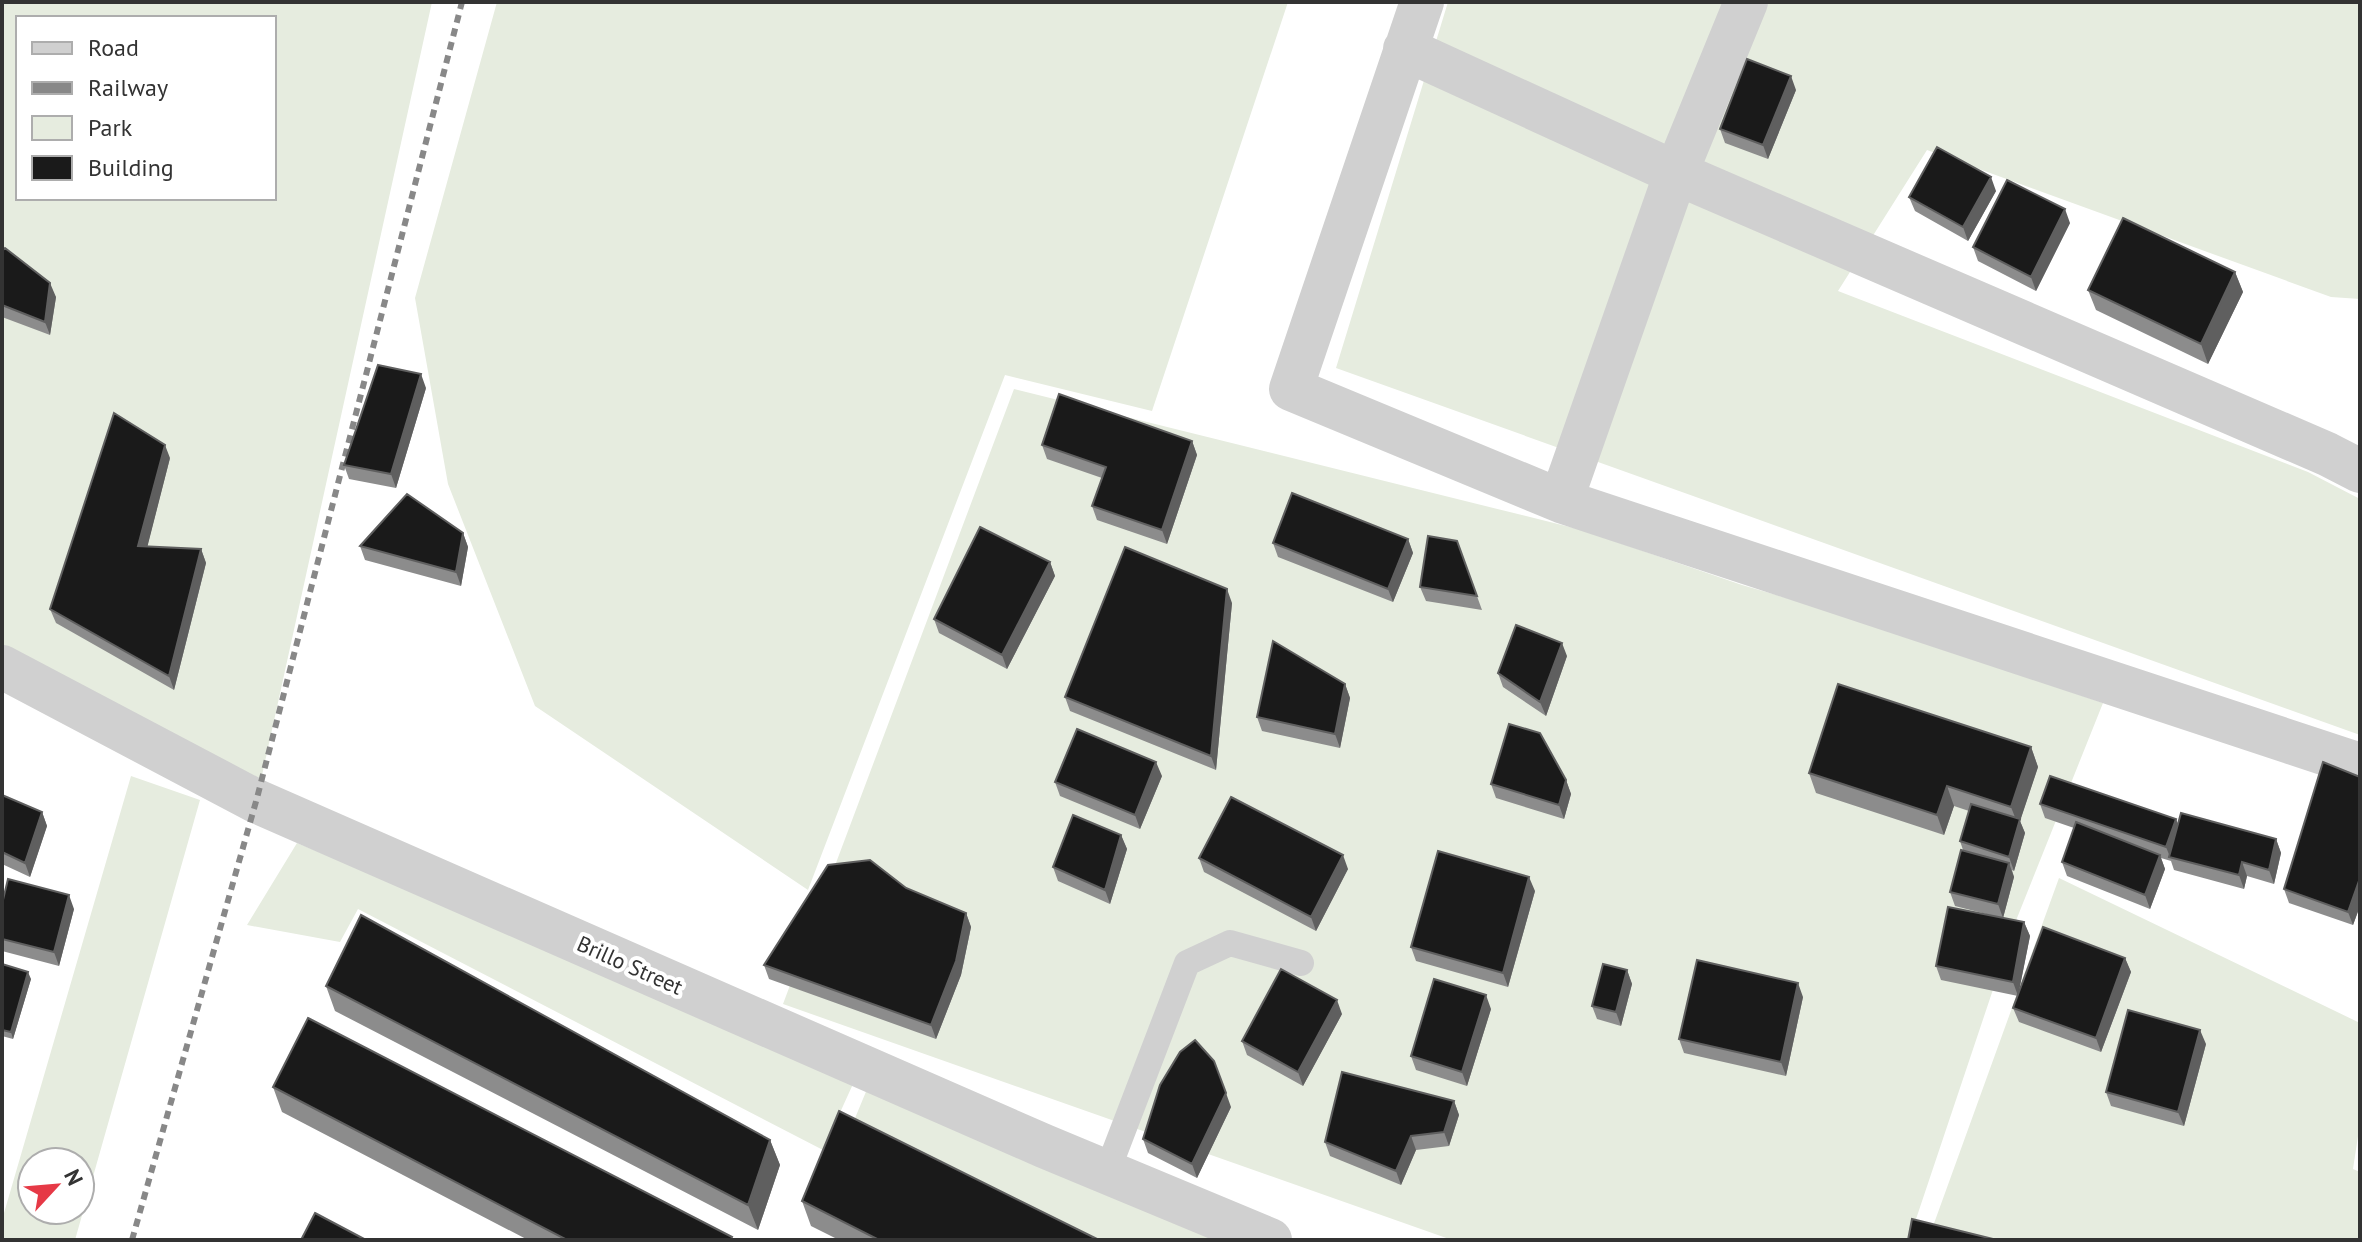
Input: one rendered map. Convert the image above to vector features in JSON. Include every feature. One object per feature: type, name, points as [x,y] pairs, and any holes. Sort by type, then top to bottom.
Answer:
[{"type":"street","points":[[1422,2],[1291,389],[1561,501],[2360,765]]},
{"type":"street","points":[[1561,501],[1676,173],[1746,2]]},
{"type":"street","points":[[1405,49],[1676,173],[2327,454],[2360,471]]},
{"type":"street","name":"Brillo Street","points":[[2,667],[256,801],[1270,1240]]},
{"type":"lane","points":[[1107,1172],[1187,963],[1230,943],[1301,963]]},
{"type":"green space","points":[[2,2],[432,2],[257,798],[2,665]]},
{"type":"green space","points":[[497,2],[1288,2],[1152,411],[1005,375],[808,890],[535,706],[448,484],[415,298]]},
{"type":"green space","points":[[1448,2],[2360,2],[2360,299],[2331,297],[1927,150],[1838,291],[2308,472],[2360,499],[2360,735],[1336,368]]},
{"type":"green space","points":[[1014,389],[1582,530],[1742,585],[1872,623],[2103,703],[2017,918],[1909,1240],[1452,1240],[783,1004]]},
{"type":"green space","points":[[131,776],[200,800],[96,1166],[96,1146],[24,1146]]},
{"type":"green space","points":[[297,843],[858,1073],[823,1150],[358,909],[340,942],[247,925]]},
{"type":"green space","points":[[2059,878],[2360,1023],[2360,1123],[2353,1169],[2360,1172],[2360,1240],[1928,1240]]},
{"type":"green space","points":[[870,1082],[1240,1240],[1091,1240],[853,1123]]},
{"type":"green space","points":[[16,1172],[16,1226],[79,1226],[75,1240],[2,1240],[2,1220]]},
{"type":"building","points":[[1747,59],[1791,76],[1763,145],[1720,129]]},
{"type":"building","points":[[1937,147],[1991,177],[1963,227],[1909,197]]},
{"type":"building","points":[[2007,180],[2065,209],[2031,277],[1973,247]]},
{"type":"building","points":[[2123,218],[2235,272],[2201,344],[2088,290]]},
{"type":"building","points":[[5,248],[50,283],[45,322],[2,305],[2,251]]},
{"type":"building","points":[[378,365],[421,374],[391,474],[344,465]]},
{"type":"building","points":[[1059,394],[1192,441],[1162,530],[1092,506],[1106,467],[1042,445]]},
{"type":"building","points":[[114,413],[165,445],[138,546],[201,549],[169,676],[50,609]]},
{"type":"building","points":[[1292,493],[1408,539],[1388,589],[1273,543]]},
{"type":"building","points":[[407,494],[463,533],[456,572],[360,546]]},
{"type":"building","points":[[980,527],[1050,562],[1002,655],[934,619]]},
{"type":"building","points":[[1428,536],[1457,541],[1477,596],[1420,587]]},
{"type":"building","points":[[1125,547],[1227,589],[1211,756],[1065,697]]},
{"type":"building","points":[[1516,625],[1562,643],[1540,702],[1498,673]]},
{"type":"building","points":[[1273,641],[1345,684],[1335,734],[1257,717]]},
{"type":"building","points":[[1838,684],[2031,747],[2011,807],[1947,786],[1937,815],[1809,773]]},
{"type":"building","points":[[1509,724],[1540,733],[1566,780],[1559,805],[1491,784]]},
{"type":"building","points":[[1077,729],[1156,762],[1135,815],[1055,782]]},
{"type":"building","points":[[2323,762],[2360,777],[2360,878],[2348,912],[2284,889]]},
{"type":"building","points":[[2050,776],[2176,819],[2166,847],[2040,804]]},
{"type":"building","points":[[2,795],[42,812],[25,863],[2,852]]},
{"type":"building","points":[[1231,797],[1343,855],[1311,917],[1199,858]]},
{"type":"building","points":[[1971,804],[2020,819],[2009,857],[1960,841]]},
{"type":"building","points":[[2181,813],[2276,839],[2269,870],[2242,862],[2239,875],[2169,857]]},
{"type":"building","points":[[1073,815],[1121,835],[1105,890],[1053,867]]},
{"type":"building","points":[[2076,822],[2160,855],[2145,895],[2062,862]]},
{"type":"building","points":[[1961,850],[2009,863],[1998,904],[1950,892]]},
{"type":"building","points":[[1438,851],[1529,877],[1503,973],[1411,947]]},
{"type":"building","points":[[870,860],[906,888],[966,913],[956,961],[931,1025],[764,965],[828,865]]},
{"type":"building","points":[[8,879],[69,895],[54,952],[2,939],[2,904]]},
{"type":"building","points":[[1948,907],[2024,922],[2013,982],[1936,966]]},
{"type":"building","points":[[361,915],[770,1140],[748,1205],[326,986]]},
{"type":"building","points":[[2043,927],[2125,958],[2096,1038],[2013,1008]]},
{"type":"building","points":[[1697,960],[1798,983],[1781,1062],[1679,1039]]},
{"type":"building","points":[[2,964],[28,972],[11,1032],[2,1030]]},
{"type":"building","points":[[1603,964],[1627,970],[1616,1012],[1592,1006]]},
{"type":"building","points":[[1281,969],[1337,1000],[1298,1072],[1242,1041]]},
{"type":"building","points":[[1434,979],[1486,995],[1462,1072],[1411,1056]]},
{"type":"building","points":[[2128,1010],[2200,1030],[2178,1112],[2106,1092]]},
{"type":"building","points":[[308,1018],[732,1237],[730,1240],[567,1240],[273,1087]]},
{"type":"building","points":[[1195,1040],[1214,1061],[1226,1093],[1192,1164],[1143,1139],[1160,1085],[1180,1052]]},
{"type":"building","points":[[1342,1072],[1454,1101],[1444,1132],[1411,1136],[1396,1171],[1325,1142]]},
{"type":"building","points":[[839,1111],[1099,1240],[879,1240],[802,1201]]},
{"type":"building","points":[[315,1213],[366,1240],[301,1240]]},
{"type":"building","points":[[1912,1219],[1997,1240],[1908,1240]]},
{"type":"railway","points":[[132,1240],[257,798],[462,2]]}]
